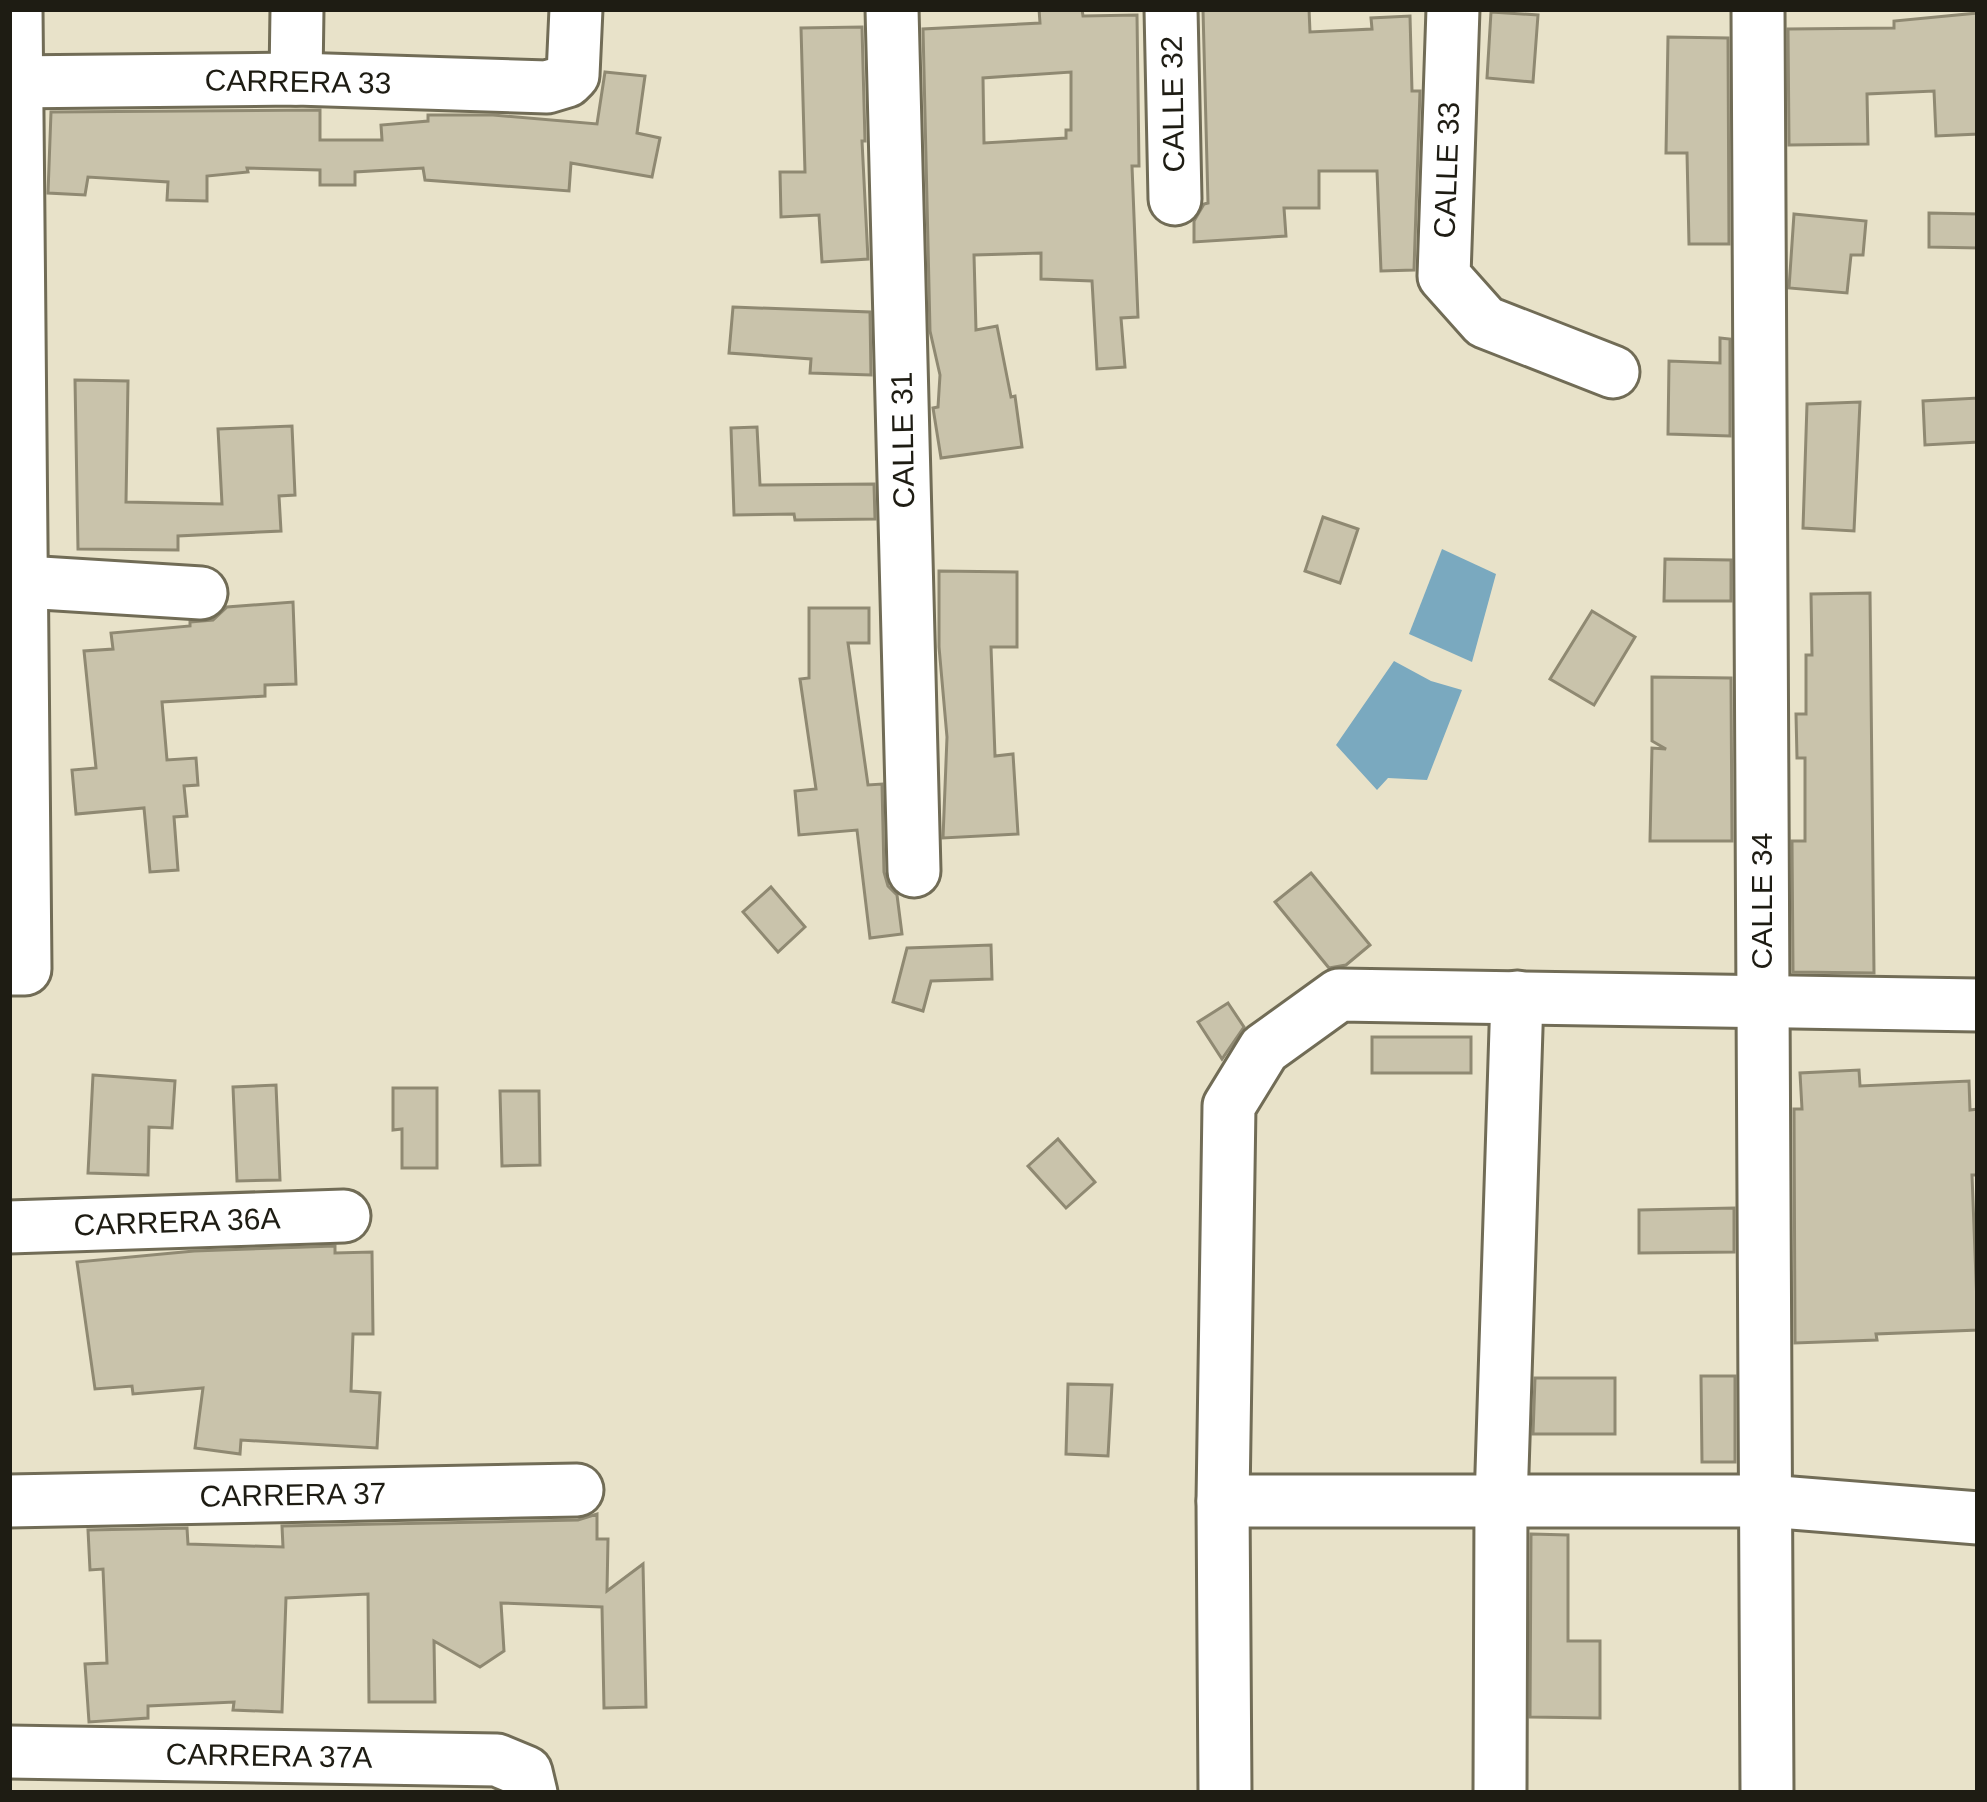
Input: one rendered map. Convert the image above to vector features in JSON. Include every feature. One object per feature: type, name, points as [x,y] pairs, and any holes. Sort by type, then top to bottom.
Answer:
[{"type":"street","points":[[9,969],[25,969],[16,581],[16,9]]},
{"type":"street","points":[[296,79],[297,9]]},
{"type":"street","name":"CARRERA 33","points":[[13,82],[296,79],[548,87],[567,82],[575,66],[576,9]]},
{"type":"street","name":"CALLE 31","points":[[892,9],[914,871]]},
{"type":"street","name":"CALLE 32","points":[[1171,9],[1175,199]]},
{"type":"street","name":"CALLE 33","points":[[1453,9],[1444,276],[1485,322],[1613,372]]},
{"type":"street","name":"CALLE 34","points":[[1758,9],[1767,1793]]},
{"type":"street","points":[[16,581],[201,593]]},
{"type":"street","points":[[1225,1793],[1223,1502],[1229,1106],[1264,1049],[1339,995],[1978,1005]]},
{"type":"street","points":[[1500,1793],[1501,1502],[1517,997]]},
{"type":"street","name":"CARRERA 36A","points":[[9,1227],[344,1216]]},
{"type":"street","name":"CARRERA 37","points":[[9,1501],[577,1490]]},
{"type":"street","points":[[1223,1502],[1767,1501],[1978,1518]]},
{"type":"street","name":"CARRERA 37A","points":[[9,1752],[497,1760],[528,1782]]},
{"type":"water","points":[[1442,549],[1496,574],[1472,662],[1409,634]]},
{"type":"water","points":[[1394,661],[1431,681],[1462,690],[1427,780],[1388,778],[1377,790],[1336,745]]},
{"type":"building","points":[[1039,9],[1082,9],[1083,16],[1137,15],[1139,166],[1132,166],[1138,317],[1121,318],[1125,367],[1097,369],[1092,281],[1041,279],[1041,253],[974,255],[976,330],[997,326],[1022,447],[941,458],[933,408],[938,407],[940,375],[930,331],[923,29],[1040,23]],"holes":[[[1071,72],[1071,130],[1066,130],[1066,138],[984,143],[983,78]]]},
{"type":"building","points":[[1309,9],[1310,32],[1372,29],[1371,18],[1410,16],[1412,91],[1420,91],[1414,270],[1381,271],[1377,171],[1319,171],[1319,208],[1284,208],[1286,236],[1194,242],[1194,221],[1208,203],[1203,10]]},
{"type":"building","points":[[1491,12],[1538,15],[1533,82],[1487,78]]},
{"type":"building","points":[[1978,13],[1978,134],[1936,136],[1934,91],[1867,94],[1868,144],[1789,145],[1788,29],[1894,28],[1894,21]]},
{"type":"building","points":[[862,27],[868,259],[822,262],[819,215],[781,217],[780,172],[805,172],[801,28]]},
{"type":"building","points":[[1668,37],[1728,38],[1729,244],[1689,244],[1687,153],[1666,153]]},
{"type":"building","points":[[605,72],[645,76],[637,133],[660,138],[652,177],[571,163],[569,191],[425,180],[423,168],[355,172],[355,185],[320,185],[320,170],[247,168],[248,172],[207,176],[207,201],[167,200],[168,182],[88,177],[85,195],[48,193],[51,112],[320,110],[320,140],[382,140],[381,125],[428,121],[428,115],[597,124]]},
{"type":"building","points":[[1929,213],[1978,214],[1978,248],[1929,247]]},
{"type":"building","points":[[1794,214],[1866,221],[1863,255],[1851,255],[1847,293],[1789,288]]},
{"type":"building","points":[[733,307],[870,312],[871,375],[810,373],[811,359],[729,353]]},
{"type":"building","points":[[1720,338],[1730,339],[1730,436],[1668,434],[1669,361],[1720,363]]},
{"type":"building","points":[[75,380],[128,381],[126,502],[222,504],[218,429],[292,426],[295,495],[279,496],[281,531],[178,536],[178,550],[78,549]]},
{"type":"building","points":[[1978,398],[1978,442],[1925,445],[1923,401]]},
{"type":"building","points":[[1860,402],[1854,531],[1803,528],[1807,404]]},
{"type":"building","points":[[757,427],[760,485],[874,484],[875,519],[734,515],[731,428]]},
{"type":"building","points":[[1323,517],[1358,529],[1340,583],[1305,571]]},
{"type":"building","points":[[1665,559],[1731,560],[1731,601],[1664,601]]},
{"type":"building","points":[[939,571],[1017,572],[1017,647],[991,647],[995,756],[1013,754],[1018,834],[943,838],[947,737],[939,647]]},
{"type":"building","points":[[1870,593],[1874,973],[1793,972],[1792,841],[1805,841],[1805,758],[1797,758],[1796,714],[1806,714],[1811,594]]},
{"type":"building","points":[[293,602],[296,684],[265,685],[265,696],[162,702],[167,760],[196,758],[198,785],[184,786],[187,816],[174,817],[178,870],[150,872],[144,808],[76,814],[72,770],[96,768],[84,651],[113,649],[111,633],[190,626],[190,622],[213,620],[227,607]]},
{"type":"building","points":[[809,608],[869,608],[869,643],[848,643],[868,785],[882,784],[884,872],[897,895],[902,934],[870,938],[857,830],[799,835],[795,791],[816,789],[800,679],[809,678]]},
{"type":"building","points":[[1592,611],[1635,637],[1594,705],[1550,679]]},
{"type":"building","points":[[1652,677],[1731,678],[1732,841],[1650,841],[1652,748],[1666,749],[1652,741]]},
{"type":"building","points":[[1311,873],[1370,945],[1346,965],[1329,968],[1275,902]]},
{"type":"building","points":[[771,887],[805,927],[778,952],[743,912]]},
{"type":"building","points":[[991,945],[992,979],[931,981],[923,1011],[893,1002],[907,948]]},
{"type":"building","points":[[1228,1003],[1244,1027],[1222,1059],[1198,1022]]},
{"type":"building","points":[[1372,1037],[1471,1037],[1471,1073],[1372,1073]]},
{"type":"building","points":[[1859,1070],[1860,1086],[1969,1081],[1970,1110],[1978,1109],[1978,1175],[1972,1175],[1978,1330],[1795,1343],[1794,1109],[1802,1109],[1800,1073]]},
{"type":"building","points":[[93,1075],[175,1081],[172,1128],[149,1127],[148,1175],[88,1173]]},
{"type":"building","points":[[276,1085],[280,1180],[237,1181],[233,1087]]},
{"type":"building","points":[[393,1088],[437,1088],[437,1168],[402,1168],[402,1129],[393,1130]]},
{"type":"building","points":[[500,1091],[539,1091],[540,1165],[502,1166]]},
{"type":"building","points":[[1058,1139],[1095,1182],[1066,1208],[1028,1166]]},
{"type":"building","points":[[1734,1208],[1734,1252],[1639,1253],[1639,1210]]},
{"type":"building","points":[[335,1246],[335,1253],[372,1252],[373,1334],[353,1334],[351,1391],[380,1393],[377,1448],[241,1440],[240,1454],[195,1448],[203,1388],[133,1394],[132,1386],[95,1389],[77,1262],[194,1251]]},
{"type":"building","points":[[1701,1376],[1735,1376],[1735,1462],[1702,1462]]},
{"type":"building","points":[[1535,1378],[1615,1378],[1615,1434],[1533,1434]]},
{"type":"building","points":[[1068,1384],[1112,1385],[1108,1456],[1066,1454]]},
{"type":"building","points":[[597,1514],[597,1539],[608,1539],[607,1591],[643,1564],[646,1707],[604,1708],[602,1607],[501,1603],[504,1651],[480,1667],[434,1641],[435,1702],[369,1702],[368,1594],[286,1598],[282,1712],[233,1710],[234,1702],[148,1706],[148,1718],[89,1722],[85,1664],[107,1663],[103,1569],[90,1570],[88,1530],[187,1528],[188,1544],[283,1547],[282,1526],[578,1520]]},
{"type":"building","points":[[1531,1534],[1568,1535],[1568,1641],[1600,1641],[1600,1718],[1530,1717]]}]
